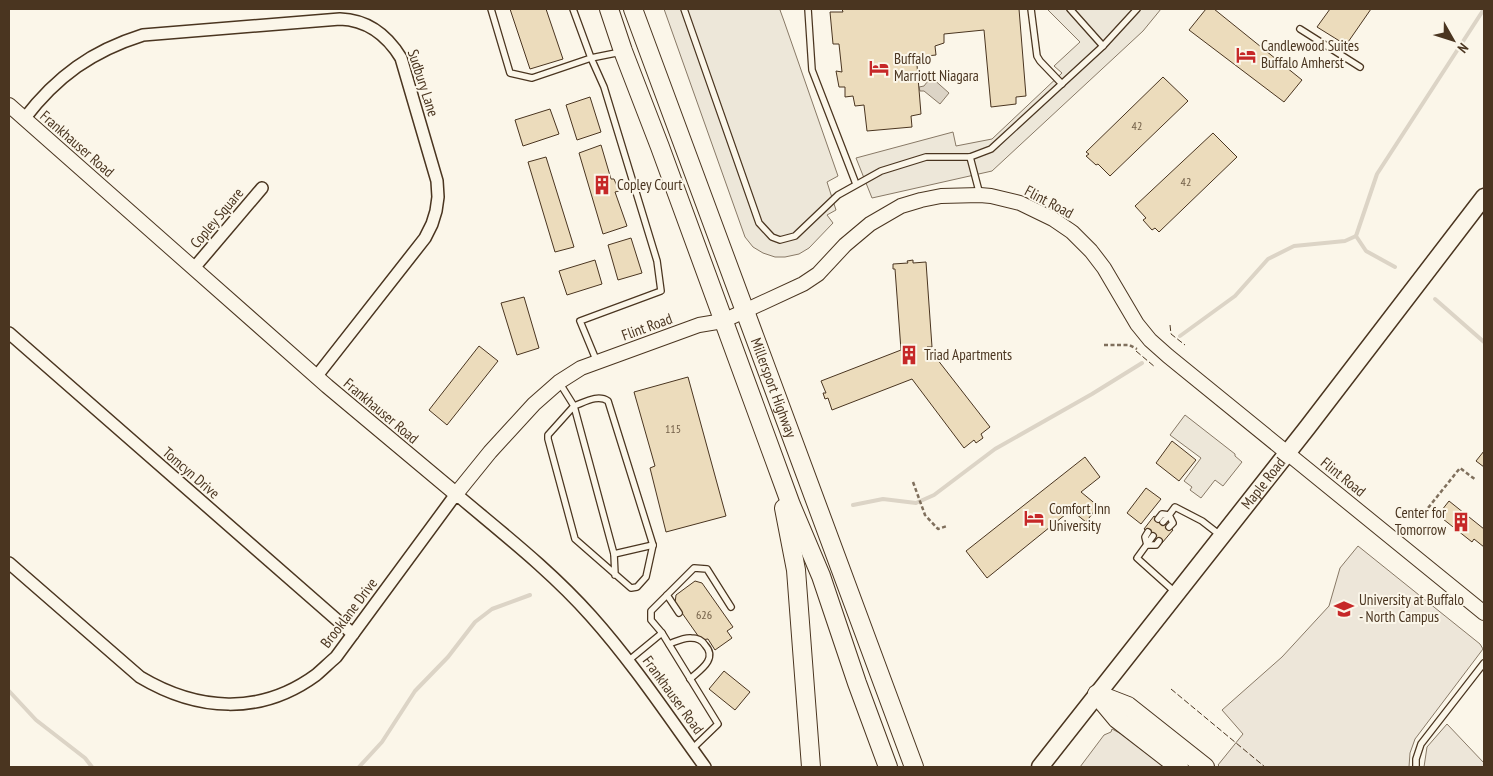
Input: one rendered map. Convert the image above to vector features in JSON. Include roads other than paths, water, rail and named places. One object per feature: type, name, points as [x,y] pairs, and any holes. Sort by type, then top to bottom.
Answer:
[{"type":"main road","name":"Millersport Highway","points":[[609,9],[791,505],[821,576],[888,767]]},
{"type":"main road","name":"Millersport Highway","points":[[633,9],[914,767]]},
{"type":"main road","name":"Maple Road","points":[[1040,767],[1222,536],[1484,197]]},
{"type":"main road","points":[[778,468],[796,570],[811,767]]},
{"type":"main road","points":[[1097,694],[1117,719],[1179,767]]},
{"type":"main road","points":[[1097,694],[1128,706],[1205,767]]},
{"type":"street","name":"Sudbury Lane","points":[[24,119],[57,81],[80,64],[106,49],[143,35],[340,19],[361,22],[385,36],[401,58],[407,75],[437,181],[438,197],[436,211],[425,238],[316,377]]},
{"type":"street","name":"Frankhauser Road","points":[[9,105],[316,377],[520,548],[568,591],[592,616],[628,661],[705,767]]},
{"type":"street","name":"Copley Square","points":[[194,268],[262,188]]},
{"type":"street","name":"Flint Road","points":[[456,494],[516,422],[559,382],[581,368],[699,325],[723,320],[803,284],[828,265],[856,234],[885,214],[901,206],[942,196],[980,195],[1020,203],[1053,219],[1072,232],[1104,268],[1129,313],[1150,340],[1484,613]]},
{"type":"street","name":"Tomcyn Drive","points":[[9,333],[353,634]]},
{"type":"street","name":"Brooklane Drive","points":[[9,564],[140,677],[158,688],[198,702],[239,704],[280,694],[299,686],[336,657],[456,494]]},
{"type":"lane","points":[[491,9],[510,73],[532,78],[591,58],[623,51]]},
{"type":"lane","points":[[573,9],[604,87],[657,261],[661,291],[580,321],[597,362]]},
{"type":"lane","points":[[684,9],[758,223],[772,237],[780,240],[795,236],[829,202],[856,184],[881,171],[926,157],[970,156],[990,149],[1103,46],[1137,9]]},
{"type":"lane","points":[[808,9],[812,70],[856,184]]},
{"type":"lane","points":[[1031,9],[1036,56],[1062,84]]},
{"type":"lane","points":[[1070,9],[1103,46]]},
{"type":"lane","points":[[1300,29],[1360,67]]},
{"type":"lane","points":[[970,156],[980,195]]},
{"type":"lane","points":[[559,382],[574,406],[614,554],[615,575]]},
{"type":"lane","points":[[597,397],[605,398],[608,401],[652,544],[646,577],[637,587],[631,588],[575,539],[548,438],[548,435],[574,406],[597,397]]},
{"type":"lane","points":[[1169,515],[1175,507],[1202,521],[1222,536]]},
{"type":"lane","points":[[1160,521],[1162,514],[1169,515]]},
{"type":"lane","points":[[1169,515],[1173,522],[1169,527]]},
{"type":"lane","points":[[1147,545],[1145,537],[1150,534]]},
{"type":"lane","points":[[1147,545],[1156,545],[1159,541]]},
{"type":"lane","points":[[614,554],[652,544]]},
{"type":"lane","points":[[1147,545],[1137,558],[1177,593]]},
{"type":"lane","points":[[692,749],[718,724],[652,620],[651,611],[694,568],[707,569],[731,607]]},
{"type":"lane","points":[[667,595],[679,613]]},
{"type":"lane","points":[[628,661],[662,633]]},
{"type":"lane","points":[[668,644],[690,637],[704,643],[710,651],[710,658],[706,666],[690,679]]},
{"type":"lane","points":[[1416,767],[1416,759],[1421,744],[1484,663]]},
{"type":"waterway","points":[[1395,267],[1366,251],[1356,236],[1377,174],[1484,9]]},
{"type":"waterway","points":[[1180,336],[1235,296],[1268,259],[1294,246],[1345,241],[1356,236]]},
{"type":"waterway","points":[[1435,299],[1484,342]]},
{"type":"waterway","points":[[853,505],[883,499],[916,503],[934,495],[995,449],[1092,394],[1142,363]]},
{"type":"waterway","points":[[359,767],[382,742],[415,691],[448,657],[475,622],[492,609],[530,595]]},
{"type":"waterway","points":[[9,691],[36,720],[85,758],[92,767]]},
{"type":"place","name":"Candlewood Suites Buffalo Amherst","points":[[1246,55]]},
{"type":"place","name":"Buffalo Marriott Niagara","points":[[879,68]]},
{"type":"place","name":"Copley Court","points":[[602,185]]},
{"type":"place","name":"Triad Apartments","points":[[909,355]]},
{"type":"place","name":"Comfort Inn University","points":[[1034,518]]},
{"type":"place","name":"Center for Tomorrow","points":[[1461,522]]},
{"type":"place","name":"University at Buffalo - North Campus","points":[[1344,609]]}]
